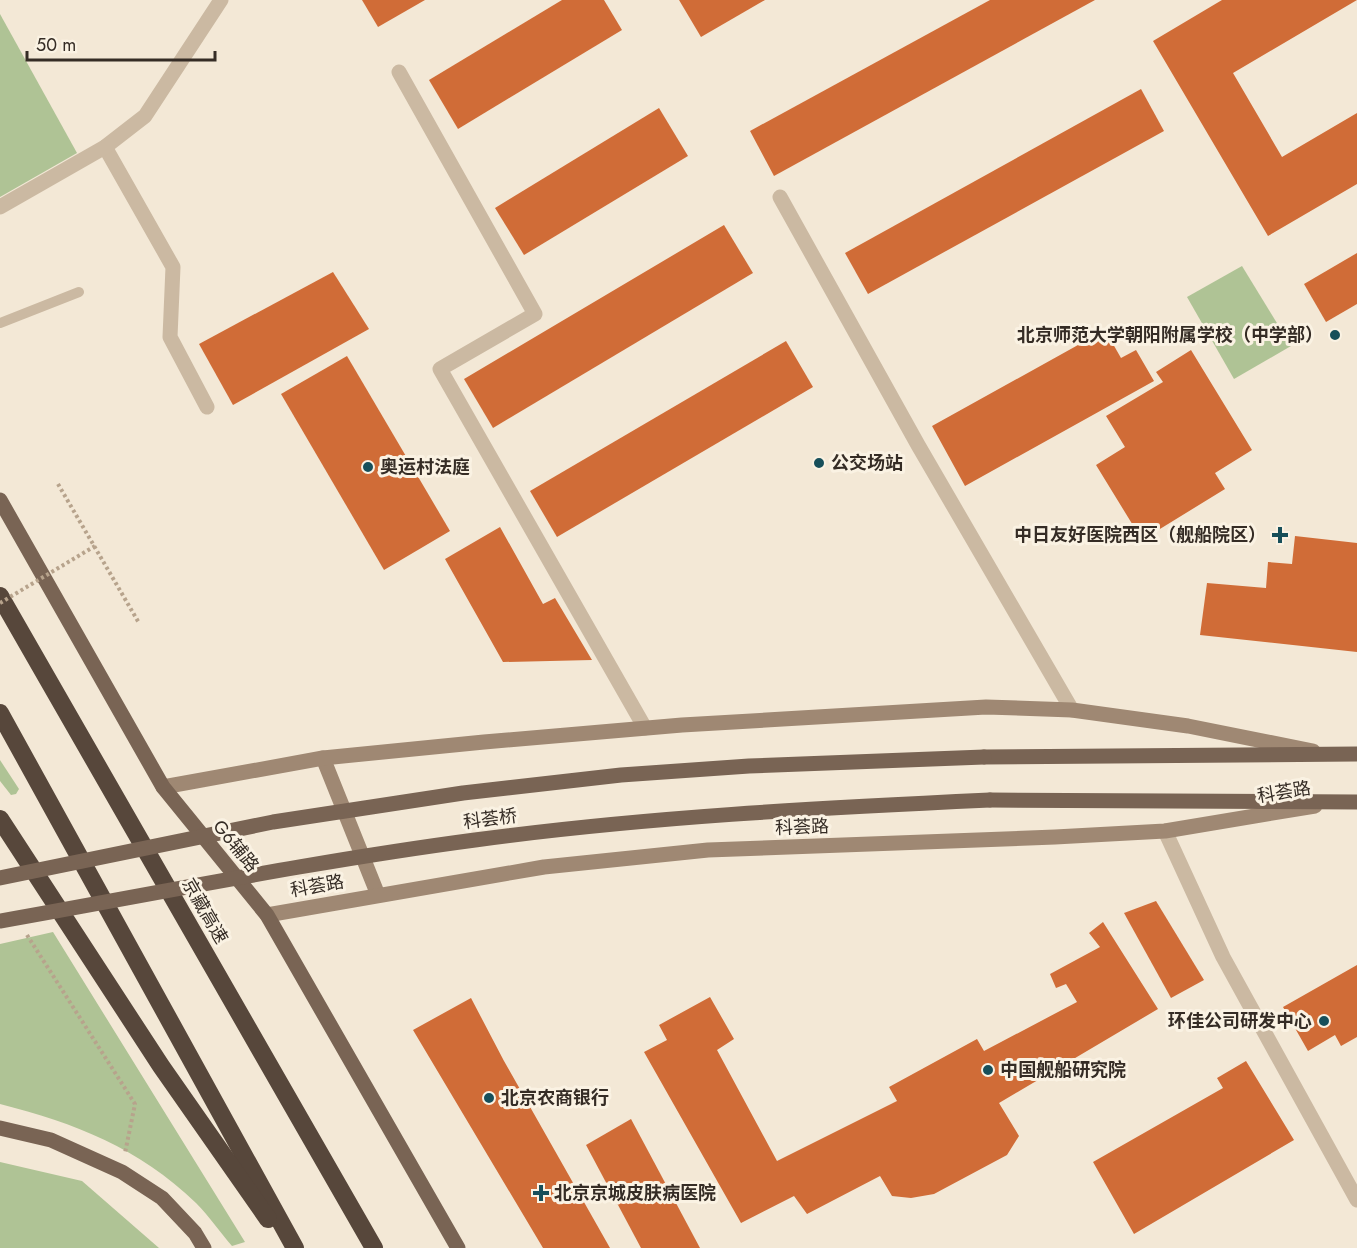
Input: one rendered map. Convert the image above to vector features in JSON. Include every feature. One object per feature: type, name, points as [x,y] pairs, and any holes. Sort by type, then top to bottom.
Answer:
[{"type":"highway","name":"京藏高速","points":[[0,596],[374,1248]]},
{"type":"highway","points":[[0,713],[295,1248]]},
{"type":"highway","points":[[0,819],[160,1066],[288,1248]]},
{"type":"main road","name":"G6辅路","points":[[0,500],[163,787],[267,915],[458,1248]]},
{"type":"main road","name":"科荟路","points":[[984,757],[1357,754]]},
{"type":"main road","name":"科荟桥","points":[[0,878],[273,822],[462,793],[621,775],[737,767],[984,757]]},
{"type":"main road","name":"科荟路","points":[[990,800],[1357,802]]},
{"type":"main road","name":"科荟桥","points":[[0,921],[267,873],[474,840],[620,823],[990,800]]},
{"type":"main road","points":[[0,1128],[51,1140],[122,1172],[162,1198],[195,1233],[204,1248]]},
{"type":"street","points":[[0,207],[105,147],[146,116],[221,0]]},
{"type":"street","points":[[399,72],[535,314],[440,369],[645,728]]},
{"type":"street","points":[[105,147],[173,267],[170,337],[207,407]]},
{"type":"street","points":[[780,197],[918,445],[1072,710]]},
{"type":"street","points":[[163,787],[323,758],[645,728],[987,707],[1072,710],[1188,726],[1326,753]]},
{"type":"street","points":[[323,758],[378,895]]},
{"type":"street","name":"科荟路","points":[[267,915],[544,867],[708,850],[1165,831],[1341,802]]},
{"type":"street","points":[[1165,831],[1223,957],[1357,1200]]},
{"type":"lane","points":[[0,323],[79,292]]},
{"type":"path","points":[[58,484],[139,623]]},
{"type":"path","points":[[0,603],[95,546]]},
{"type":"path","points":[[26,933],[135,1104],[122,1172]]},
{"type":"green space","points":[[0,14],[77,153],[0,197]]},
{"type":"green space","points":[[1242,266],[1291,346],[1234,379],[1187,297]]},
{"type":"green space","points":[[0,760],[19,789],[16,794],[11,795],[0,781]]},
{"type":"green space","points":[[53,932],[245,1242],[232,1246],[196,1203],[152,1167],[129,1153],[80,1129],[0,1104],[0,944]]},
{"type":"green space","points":[[0,1162],[82,1181],[159,1248],[0,1248]]},
{"type":"building","points":[[362,0],[425,0],[378,27]]},
{"type":"building","points":[[562,0],[604,0],[622,30],[458,129],[429,80]]},
{"type":"building","points":[[679,0],[765,0],[701,37]]},
{"type":"building","points":[[990,0],[1095,0],[774,176],[750,131]]},
{"type":"building","points":[[1222,0],[1357,0],[1233,73],[1282,157],[1357,113],[1357,184],[1268,236],[1153,41]]},
{"type":"building","points":[[1141,89],[1164,131],[868,294],[845,253]]},
{"type":"building","points":[[659,108],[688,156],[524,255],[495,208]]},
{"type":"building","points":[[724,225],[753,273],[493,428],[464,379]]},
{"type":"building","points":[[1357,253],[1357,304],[1326,322],[1304,284]]},
{"type":"building","points":[[333,272],[369,329],[233,405],[199,344]]},
{"type":"building","points":[[1105,330],[1121,358],[1136,350],[1154,381],[965,486],[932,426]]},
{"type":"building","points":[[786,341],[813,387],[557,537],[530,491]]},
{"type":"building","points":[[1191,350],[1252,450],[1215,473],[1225,489],[1142,540],[1096,465],[1125,447],[1106,416],[1163,382],[1156,372]]},
{"type":"building","points":[[347,356],[450,531],[384,570],[281,394]]},
{"type":"building","points":[[500,527],[543,604],[555,598],[592,660],[503,662],[445,559]]},
{"type":"building","points":[[1295,536],[1357,543],[1357,652],[1200,635],[1207,583],[1266,588],[1268,562],[1292,564]]},
{"type":"building","points":[[1156,901],[1204,980],[1171,998],[1124,913]]},
{"type":"building","name":"中国舰船研究院","points":[[1103,922],[1158,1009],[999,1103],[1019,1136],[1007,1155],[934,1194],[911,1198],[892,1196],[880,1176],[807,1214],[794,1196],[741,1223],[644,1052],[667,1040],[659,1025],[710,997],[734,1039],[717,1050],[777,1161],[897,1101],[889,1087],[977,1039],[984,1051],[1077,1002],[1066,984],[1056,988],[1050,974],[1100,947],[1089,933]]},
{"type":"building","name":"环佳公司研发中心","points":[[1357,965],[1357,1037],[1341,1046],[1335,1035],[1308,1051],[1283,1007]]},
{"type":"building","points":[[471,998],[610,1248],[543,1248],[413,1030]]},
{"type":"building","points":[[1246,1061],[1294,1140],[1134,1234],[1093,1162],[1223,1088],[1217,1078]]},
{"type":"building","points":[[631,1119],[700,1248],[641,1248],[586,1145]]},
{"type":"place","name":"北京师范大学朝阳附属学校（中学部）","points":[[1335,335]]},
{"type":"place","name":"公交场站","points":[[819,463]]},
{"type":"place","name":"奥运村法庭","points":[[368,467]]},
{"type":"place","name":"中日友好医院西区（舰船院区）","points":[[1280,535]]},
{"type":"place","name":"环佳公司研发中心","points":[[1324,1021]]},
{"type":"place","name":"中国舰船研究院","points":[[988,1070]]},
{"type":"place","name":"北京农商银行","points":[[489,1098]]},
{"type":"place","name":"北京京城皮肤病医院","points":[[541,1193]]}]
